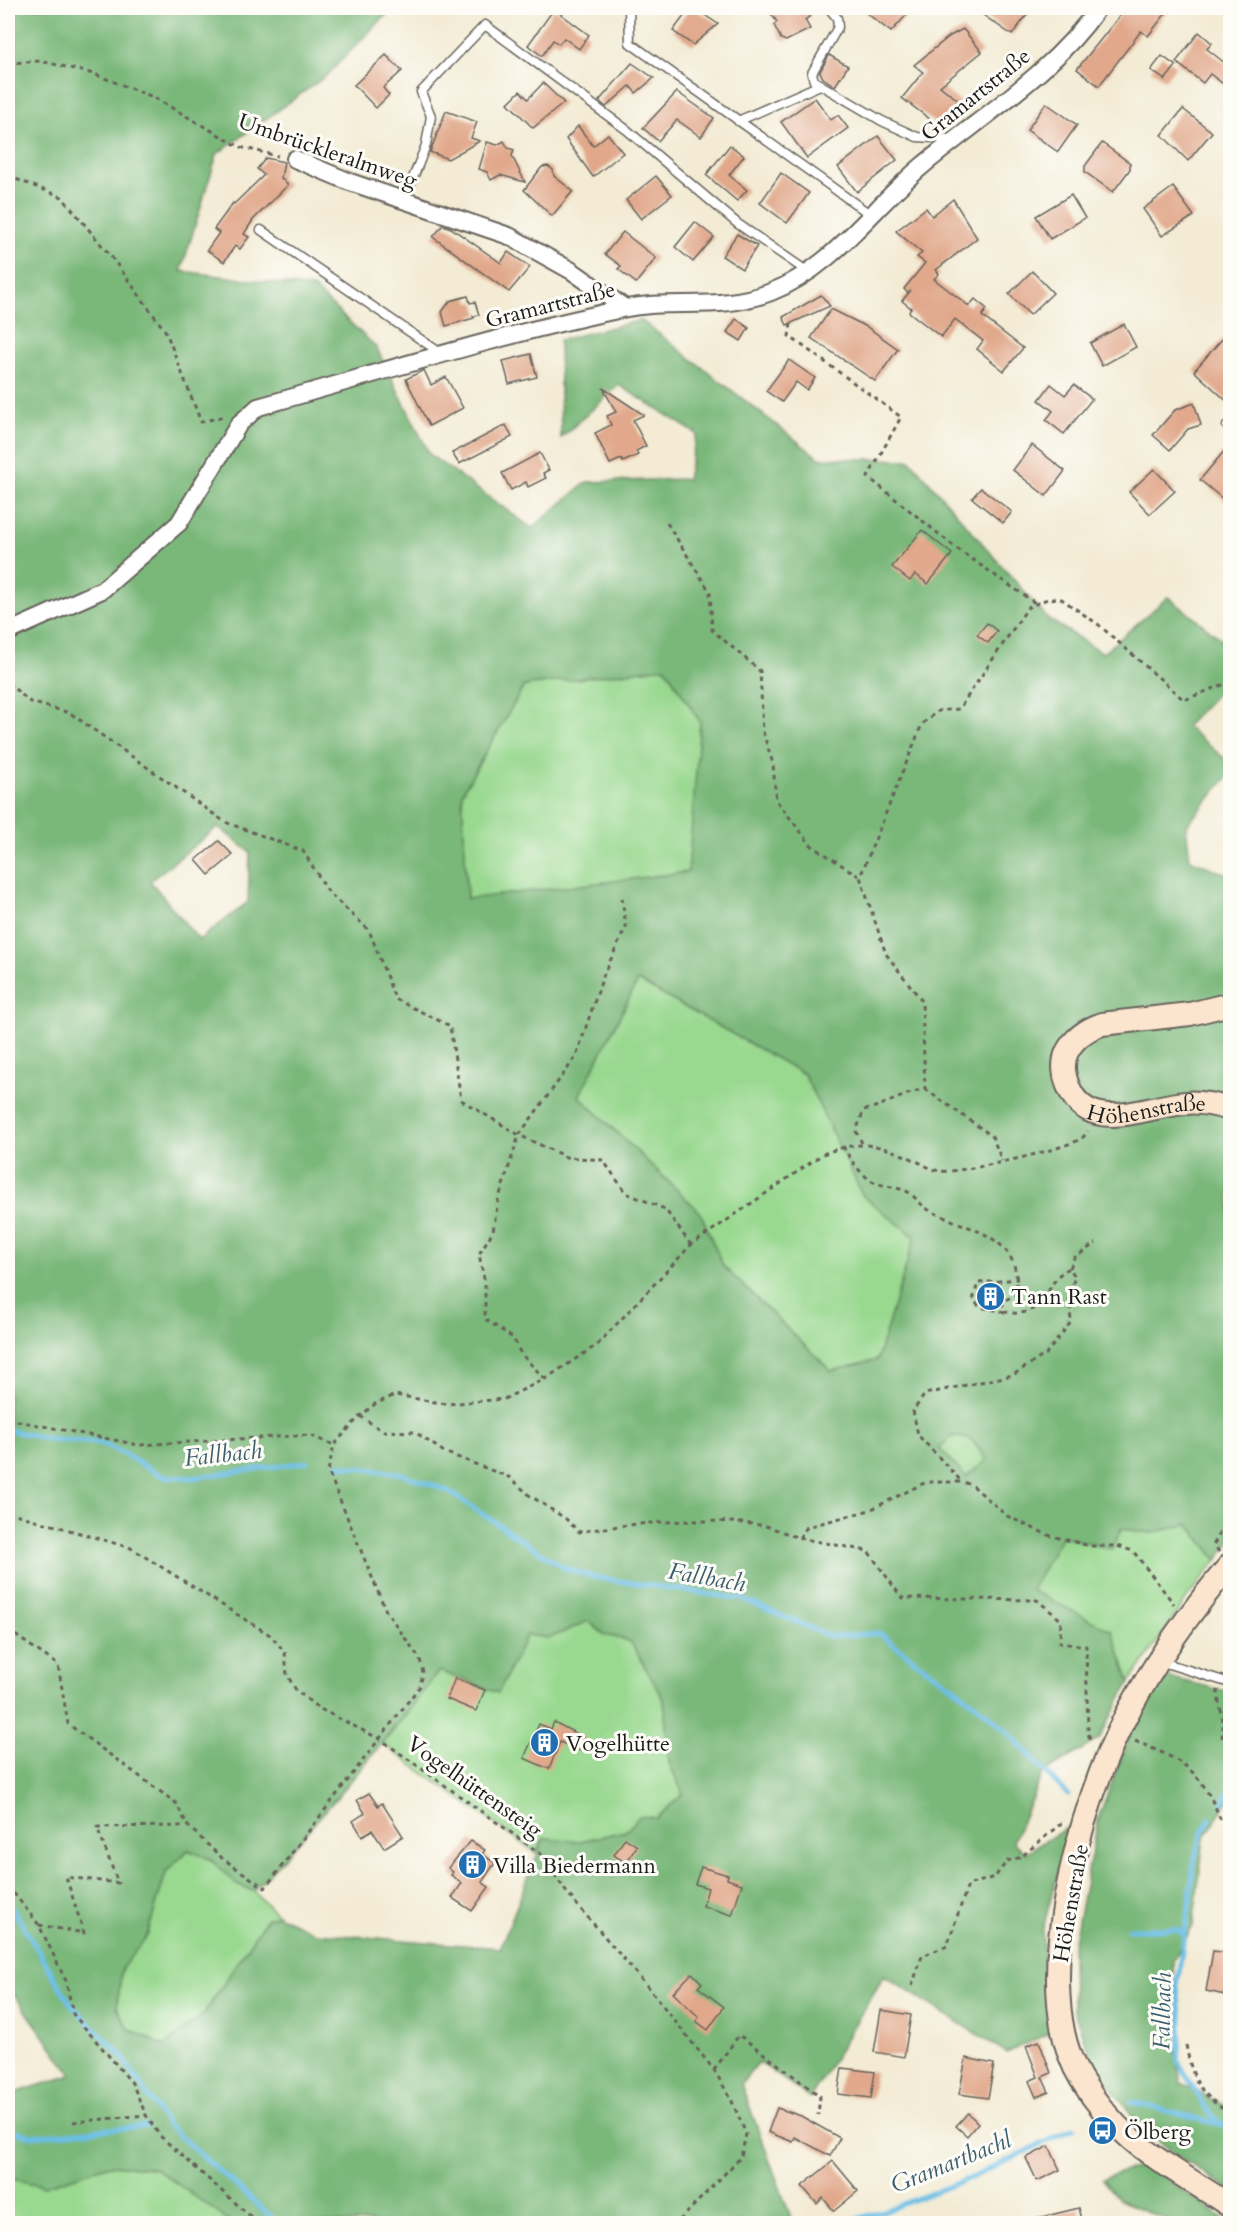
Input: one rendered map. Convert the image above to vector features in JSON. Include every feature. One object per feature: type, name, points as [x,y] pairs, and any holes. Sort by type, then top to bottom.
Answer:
[{"type":"street","name":"Gramartstraße","points":[[8,632],[102,590],[179,522],[239,424],[258,408],[442,354],[625,308],[711,305],[769,293],[809,273],[920,167],[1036,75],[1083,30],[1098,8]]},
{"type":"street","name":"Umbrückleralmweg","points":[[295,159],[404,201],[509,237],[572,271],[625,308]]},
{"type":"street","name":"Höhenstraße","points":[[1230,1004],[1190,1014],[1102,1024],[1073,1042],[1065,1057],[1066,1082],[1081,1106],[1101,1115],[1187,1102],[1230,1109]]},
{"type":"street","name":"Höhenstraße","points":[[1229,1566],[1186,1620],[1158,1661],[1117,1734],[1102,1770],[1073,1865],[1062,1923],[1057,1982],[1063,2037],[1081,2079],[1100,2108],[1128,2138],[1149,2155],[1230,2206]]},
{"type":"lane","points":[[629,8],[630,43],[871,215]]},
{"type":"lane","points":[[829,8],[837,18],[838,27],[812,73],[813,79],[882,121],[917,137],[956,139]]},
{"type":"lane","points":[[404,201],[426,145],[431,116],[421,92],[484,25],[627,130],[738,224],[809,273]]},
{"type":"lane","points":[[738,121],[820,85]]},
{"type":"lane","points":[[261,230],[442,354]]},
{"type":"lane","points":[[1158,1661],[1230,1683]]},
{"type":"path","name":"Umbrückleralmweg","points":[[8,63],[40,61],[94,74],[153,97],[240,147],[295,159]]},
{"type":"path","points":[[8,176],[62,197],[113,259],[165,332],[201,422],[258,408]]},
{"type":"path","points":[[791,324],[789,336],[901,417],[868,477],[960,551],[1035,603]]},
{"type":"path","points":[[667,523],[710,592],[712,630],[760,671],[763,732],[774,764],[776,800],[811,845],[860,878],[886,954],[922,1001],[925,1089]]},
{"type":"path","points":[[860,878],[922,724],[938,711],[959,709],[1028,607],[1035,603],[1060,598],[1099,625],[1184,700],[1230,682]]},
{"type":"path","points":[[8,683],[30,702],[70,713],[225,822],[303,851],[329,893],[369,930],[395,999],[450,1026],[461,1100],[519,1135],[566,1156],[603,1160],[626,1193],[665,1209],[691,1245]]},
{"type":"path","points":[[544,1379],[521,1354],[513,1338],[485,1318],[485,1283],[479,1254],[493,1231],[498,1200],[519,1135],[576,1057],[603,976],[626,927],[622,898]]},
{"type":"path","points":[[862,1143],[856,1131],[864,1110],[887,1105],[904,1094],[925,1089],[992,1136],[1002,1161]]},
{"type":"path","points":[[8,1630],[58,1665],[68,1724],[176,1803],[188,1826],[222,1858],[265,1888],[420,1686],[423,1673],[420,1659],[386,1611],[328,1471],[334,1445],[360,1416],[375,1404],[395,1395],[447,1404],[504,1399],[544,1379],[597,1345],[691,1245],[823,1154],[843,1146],[862,1143],[888,1148],[939,1171],[964,1171],[1082,1138],[1101,1115]]},
{"type":"path","points":[[843,1146],[856,1168],[870,1181],[908,1192],[928,1209],[994,1238],[1014,1261],[1018,1279],[1016,1294],[1002,1302],[1005,1312]]},
{"type":"path","points":[[1070,1268],[1074,1258],[1096,1243]]},
{"type":"path","points":[[1018,1279],[978,1283],[973,1300],[980,1307],[1019,1315],[1034,1307],[1047,1296],[1062,1270],[1070,1268]]},
{"type":"path","points":[[962,1482],[918,1435],[913,1411],[925,1394],[1013,1375],[1047,1354],[1071,1322],[1069,1294],[1075,1277],[1070,1268]]},
{"type":"path","points":[[360,1416],[383,1431],[415,1432],[444,1452],[511,1478],[529,1495],[566,1518],[579,1532],[635,1523],[691,1522],[761,1525],[799,1538],[868,1551],[902,1598],[1037,1600],[1061,1620],[1060,1642],[1086,1646],[1088,1734],[1096,1748],[1102,1770]]},
{"type":"path","points":[[8,1419],[139,1445],[309,1435],[334,1445]]},
{"type":"path","points":[[799,1538],[807,1527],[870,1510],[926,1482],[962,1482],[972,1485],[1007,1516],[1048,1535],[1090,1546],[1118,1546],[1133,1551],[1186,1620]]},
{"type":"path","points":[[1229,1566],[1214,1544],[1230,1511]]},
{"type":"path","name":"Vogelhüttensteig","points":[[8,1512],[131,1548],[270,1635],[285,1652],[287,1675],[296,1689],[318,1708],[380,1739],[541,1854],[567,1893],[647,1986],[714,2070],[731,2099],[746,2134],[741,2157],[676,2223]]},
{"type":"path","points":[[1219,1679],[1217,1696],[1223,1710],[1222,1738]]},
{"type":"path","points":[[1223,1725],[1230,1726]]},
{"type":"path","points":[[1117,1734],[1180,1760],[1203,1782],[1222,1823]]},
{"type":"path","points":[[912,1986],[922,1956],[947,1946],[968,1885],[995,1877],[1006,1861],[1021,1857],[1066,1819]]},
{"type":"path","points":[[39,1925],[84,1933],[66,1877],[118,1883],[97,1827],[188,1826]]},
{"type":"path","points":[[8,1886],[39,1925],[66,1981],[73,2014],[132,2083],[146,2115],[160,2136],[260,2223]]},
{"type":"path","points":[[714,2070],[740,2034],[820,2096],[818,2115]]},
{"type":"path","points":[[1186,2045],[1191,2072],[1206,2097],[1230,2114]]},
{"type":"path","points":[[73,2122],[146,2115]]},
{"type":"green space","points":[[8,8],[393,8],[326,76],[217,154],[181,271],[313,288],[376,347],[430,455],[532,528],[587,482],[687,479],[697,434],[619,385],[561,438],[559,340],[641,320],[819,458],[910,460],[1048,619],[1103,653],[1168,597],[1230,646],[1230,680],[1186,726],[1230,763],[1230,774],[1186,826],[1190,859],[1230,876],[1230,1543],[1217,1560],[1188,1524],[1153,1533],[1121,1529],[1112,1549],[1062,1536],[1031,1590],[1112,1631],[1130,1682],[1099,1739],[1042,1774],[1013,1842],[1025,1853],[1070,1826],[1042,1932],[1051,2032],[1007,2053],[884,1976],[810,2098],[759,2062],[741,2084],[793,2223],[232,2223],[155,2168],[110,2165],[44,2186],[8,2178],[8,2095],[72,2075],[8,1986]],"holes":[[[665,667],[700,722],[688,872],[467,899],[462,793],[524,686]],[[218,827],[250,852],[248,902],[199,940],[150,881]],[[638,981],[804,1074],[863,1196],[915,1237],[877,1360],[831,1371],[723,1266],[700,1212],[579,1096]],[[953,1436],[971,1439],[987,1460],[966,1477],[939,1448]],[[588,1621],[605,1635],[630,1641],[664,1700],[669,1762],[683,1794],[657,1818],[640,1816],[626,1831],[580,1841],[544,1838],[500,1948],[316,1933],[278,1915],[266,1919],[204,2014],[164,2046],[129,2029],[117,2007],[122,1968],[147,1936],[166,1872],[188,1850],[210,1859],[235,1883],[253,1891],[349,1784],[439,1671],[498,1693],[527,1635],[550,1638]]]},
{"type":"green space","points":[[665,667],[700,722],[689,872],[467,900],[462,793],[524,686]]},
{"type":"green space","points":[[638,981],[804,1074],[863,1196],[915,1237],[877,1361],[831,1371],[723,1266],[700,1212],[579,1096]]},
{"type":"green space","points":[[953,1436],[971,1439],[987,1460],[966,1477],[938,1448]]},
{"type":"green space","points":[[1188,1524],[1217,1560],[1187,1598],[1130,1682],[1112,1631],[1030,1590],[1062,1535],[1112,1549],[1121,1529],[1153,1533]]},
{"type":"green space","points":[[588,1621],[605,1635],[630,1641],[664,1700],[669,1762],[683,1794],[656,1818],[640,1816],[626,1831],[580,1841],[544,1838],[536,1853],[383,1744],[439,1671],[527,1635],[550,1638]]},
{"type":"green space","points":[[1163,1676],[1230,1692],[1230,1798],[1204,1838],[1193,1926],[1173,1961],[1175,2048],[1181,2083],[1230,2108],[1230,2190],[1178,2156],[1140,2126],[1094,2065],[1073,2009],[1072,1951],[1099,1816],[1135,1722]]},
{"type":"green space","points":[[188,1850],[210,1859],[235,1883],[253,1891],[278,1915],[266,1919],[204,2014],[164,2046],[129,2029],[117,2007],[122,1968],[147,1936],[166,1872]]},
{"type":"green space","points":[[1145,2164],[1230,2223],[1174,2223],[1119,2200],[1102,2179]]},
{"type":"green space","points":[[110,2165],[155,2168],[232,2223],[8,2224],[8,2178],[44,2186]]},
{"type":"building","points":[[690,8],[694,8],[718,24],[693,45],[673,31]]},
{"type":"building","points":[[767,8],[804,8],[810,16],[805,20],[810,29],[786,41],[781,39],[774,25],[777,22]]},
{"type":"building","points":[[860,8],[913,8],[891,32]]},
{"type":"building","points":[[973,8],[1032,8],[1012,35]]},
{"type":"building","points":[[1126,8],[1170,8],[1148,36],[1141,31],[1099,86],[1077,69]]},
{"type":"building","points":[[554,9],[589,35],[579,49],[564,38],[559,44],[553,40],[542,56],[528,45]]},
{"type":"building","points":[[963,29],[982,52],[940,86],[968,108],[943,129],[902,98],[923,72],[914,65],[950,36]]},
{"type":"building","points":[[1199,32],[1212,43],[1207,49],[1230,67],[1230,89],[1210,74],[1203,83],[1176,62]]},
{"type":"building","points":[[386,55],[402,71],[383,88],[389,95],[376,108],[354,85]]},
{"type":"building","points":[[829,55],[848,66],[835,86],[823,78],[820,72]]},
{"type":"building","points":[[1162,56],[1176,66],[1165,80],[1151,70]]},
{"type":"building","points":[[632,63],[654,78],[636,93],[630,86],[606,107],[599,101]]},
{"type":"building","points":[[543,83],[564,103],[533,128],[508,103],[520,91],[528,99]]},
{"type":"building","points":[[677,92],[714,118],[701,137],[677,120],[658,141],[643,128]]},
{"type":"building","points":[[815,98],[831,120],[838,115],[848,128],[807,158],[781,122]]},
{"type":"building","points":[[1046,103],[1077,125],[1058,152],[1027,130]]},
{"type":"building","points":[[1183,109],[1212,132],[1188,161],[1162,135]]},
{"type":"building","points":[[446,111],[477,122],[471,138],[480,141],[448,159],[430,152]]},
{"type":"building","points":[[578,126],[593,146],[608,134],[623,153],[593,177],[566,139]]},
{"type":"building","points":[[878,136],[897,160],[857,192],[838,167]]},
{"type":"building","points":[[504,141],[508,148],[514,150],[512,156],[525,182],[500,175],[491,180],[487,172],[479,169],[487,142],[497,145]]},
{"type":"building","points":[[1102,143],[1130,163],[1130,169],[1113,192],[1085,172],[1085,166]]},
{"type":"building","points":[[730,145],[744,156],[729,175],[747,190],[737,201],[706,175]]},
{"type":"building","points":[[266,158],[284,162],[281,178],[288,185],[253,220],[244,234],[249,237],[240,249],[235,246],[224,262],[207,250],[219,233],[214,229],[233,203],[264,175],[257,169]]},
{"type":"building","points":[[548,166],[553,170],[554,176],[573,191],[552,216],[524,190],[542,167]]},
{"type":"building","points":[[781,173],[809,193],[787,223],[760,203]]},
{"type":"building","points":[[656,176],[672,195],[641,219],[626,200]]},
{"type":"building","points":[[1173,187],[1194,216],[1162,236],[1143,209]]},
{"type":"building","points":[[1071,195],[1085,218],[1050,239],[1036,216]]},
{"type":"building","points":[[953,199],[977,238],[936,270],[939,274],[934,279],[969,306],[975,299],[987,309],[982,316],[1023,348],[1004,371],[977,349],[983,341],[955,319],[941,337],[909,312],[911,308],[902,301],[911,290],[908,293],[904,289],[925,263],[917,257],[922,253],[896,231],[926,208],[932,216]]},
{"type":"building","points":[[695,222],[714,237],[693,262],[675,247]]},
{"type":"building","points":[[443,225],[451,228],[501,263],[508,252],[530,267],[509,292],[433,237]]},
{"type":"building","points":[[623,232],[656,258],[636,283],[618,269],[621,266],[605,254]]},
{"type":"building","points":[[737,234],[757,246],[742,269],[722,256]]},
{"type":"building","points":[[1032,271],[1053,293],[1030,315],[1009,294]]},
{"type":"building","points":[[821,295],[830,306],[787,325],[783,317]]},
{"type":"building","points":[[468,296],[470,303],[475,302],[479,315],[446,326],[442,312],[450,301]]},
{"type":"building","points":[[831,309],[867,327],[898,349],[875,381],[811,338]]},
{"type":"building","points":[[736,319],[749,328],[741,341],[727,332]]},
{"type":"building","points":[[1124,324],[1136,347],[1102,366],[1090,343]]},
{"type":"building","points":[[1230,330],[1230,404],[1194,371]]},
{"type":"building","points":[[531,354],[537,377],[509,384],[503,361]]},
{"type":"building","points":[[789,360],[815,378],[807,390],[796,382],[782,402],[766,391]]},
{"type":"building","points":[[424,370],[431,385],[446,377],[463,408],[429,426],[406,379]]},
{"type":"building","points":[[1051,384],[1065,395],[1074,385],[1092,399],[1064,434],[1046,420],[1053,411],[1039,400]]},
{"type":"building","points":[[603,388],[644,415],[633,420],[646,446],[636,451],[638,455],[623,462],[621,459],[610,464],[595,433],[611,425],[607,416],[616,412]]},
{"type":"building","points":[[1194,403],[1201,425],[1188,429],[1170,450],[1153,435],[1175,410]]},
{"type":"building","points":[[506,425],[512,437],[459,464],[452,453]]},
{"type":"building","points":[[1230,444],[1230,505],[1200,480]]},
{"type":"building","points":[[1032,445],[1065,471],[1046,496],[1013,470]]},
{"type":"building","points":[[540,453],[549,470],[543,473],[546,478],[528,487],[526,482],[511,490],[502,473]]},
{"type":"building","points":[[1154,469],[1175,491],[1150,514],[1129,492]]},
{"type":"building","points":[[981,488],[1012,512],[1003,523],[972,498]]},
{"type":"building","points":[[922,530],[952,554],[928,584],[915,574],[910,581],[892,567]]},
{"type":"building","points":[[987,623],[997,631],[988,643],[977,635]]},
{"type":"building","points":[[219,841],[233,855],[209,875],[196,860]]},
{"type":"building","points":[[455,1678],[485,1690],[476,1711],[447,1699]]},
{"type":"building","name":"Vogelhütte","points":[[554,1722],[587,1739],[581,1751],[560,1742],[549,1769],[524,1758],[539,1724],[551,1729]]},
{"type":"building","points":[[369,1793],[378,1806],[382,1803],[403,1836],[384,1848],[372,1830],[362,1836],[353,1821],[365,1813],[357,1800]]},
{"type":"building","points":[[625,1838],[637,1846],[626,1863],[614,1855]]},
{"type":"building","name":"Villa Biedermann","points":[[471,1841],[485,1850],[482,1854],[495,1863],[482,1882],[489,1887],[472,1911],[452,1898],[462,1883],[451,1875],[453,1872],[448,1868]]},
{"type":"building","points":[[701,1867],[728,1875],[727,1879],[742,1884],[732,1915],[703,1906],[708,1888],[695,1884]]},
{"type":"building","points":[[1213,1951],[1230,1953],[1230,1996],[1206,1991]]},
{"type":"building","points":[[692,1973],[702,1983],[698,1987],[724,2007],[708,2030],[696,2021],[699,2017],[673,1993]]},
{"type":"building","points":[[881,2010],[911,2015],[904,2057],[874,2052]]},
{"type":"building","points":[[1039,2041],[1051,2073],[1042,2077],[1049,2092],[1036,2097],[1029,2081],[1038,2077],[1026,2046]]},
{"type":"building","points":[[966,2058],[994,2064],[988,2098],[959,2094]]},
{"type":"building","points":[[842,2068],[875,2072],[871,2098],[838,2094]]},
{"type":"building","points":[[777,2108],[801,2116],[840,2138],[830,2156],[795,2137],[793,2142],[768,2132]]},
{"type":"building","points":[[968,2113],[978,2123],[967,2136],[956,2126]]},
{"type":"building","points":[[1049,2146],[1060,2170],[1037,2181],[1026,2158]]},
{"type":"building","points":[[833,2161],[858,2191],[834,2211],[823,2198],[817,2204],[802,2186]]},
{"type":"building","points":[[1079,2208],[1083,2223],[1039,2223],[1038,2218]]},
{"type":"waterway","name":"Fallbach","points":[[8,1430],[49,1439],[100,1443],[162,1476],[191,1478],[307,1462]]},
{"type":"waterway","name":"Fallbach","points":[[338,1465],[402,1474],[448,1491],[564,1568],[593,1577],[742,1599],[832,1637],[879,1633],[990,1716],[1068,1795]]},
{"type":"waterway","points":[[1223,1803],[1230,1789]]},
{"type":"waterway","points":[[1184,1936],[1194,1861],[1203,1832],[1210,1819]]},
{"type":"waterway","points":[[8,1901],[70,2003],[122,2056],[167,2125],[279,2224]]},
{"type":"waterway","name":"Fallbach","points":[[1128,1929],[1177,1929],[1184,1936],[1177,1986],[1181,2021],[1178,2061],[1204,2106],[1220,2124],[1230,2126]]},
{"type":"waterway","name":"Gramartbachl","points":[[1131,2102],[1219,2124]]},
{"type":"waterway","name":"Gramartbachl","points":[[8,2130],[33,2136],[146,2126]]},
{"type":"waterway","name":"Gramartbachl","points":[[839,2224],[884,2211],[971,2178],[1074,2128]]},
{"type":"place","name":"Tann Rast","points":[[990,1296]]},
{"type":"place","name":"Vogelhütte","points":[[545,1743]]},
{"type":"place","name":"Villa Biedermann","points":[[472,1865]]},
{"type":"place","name":"Ölberg","points":[[1103,2131]]}]
